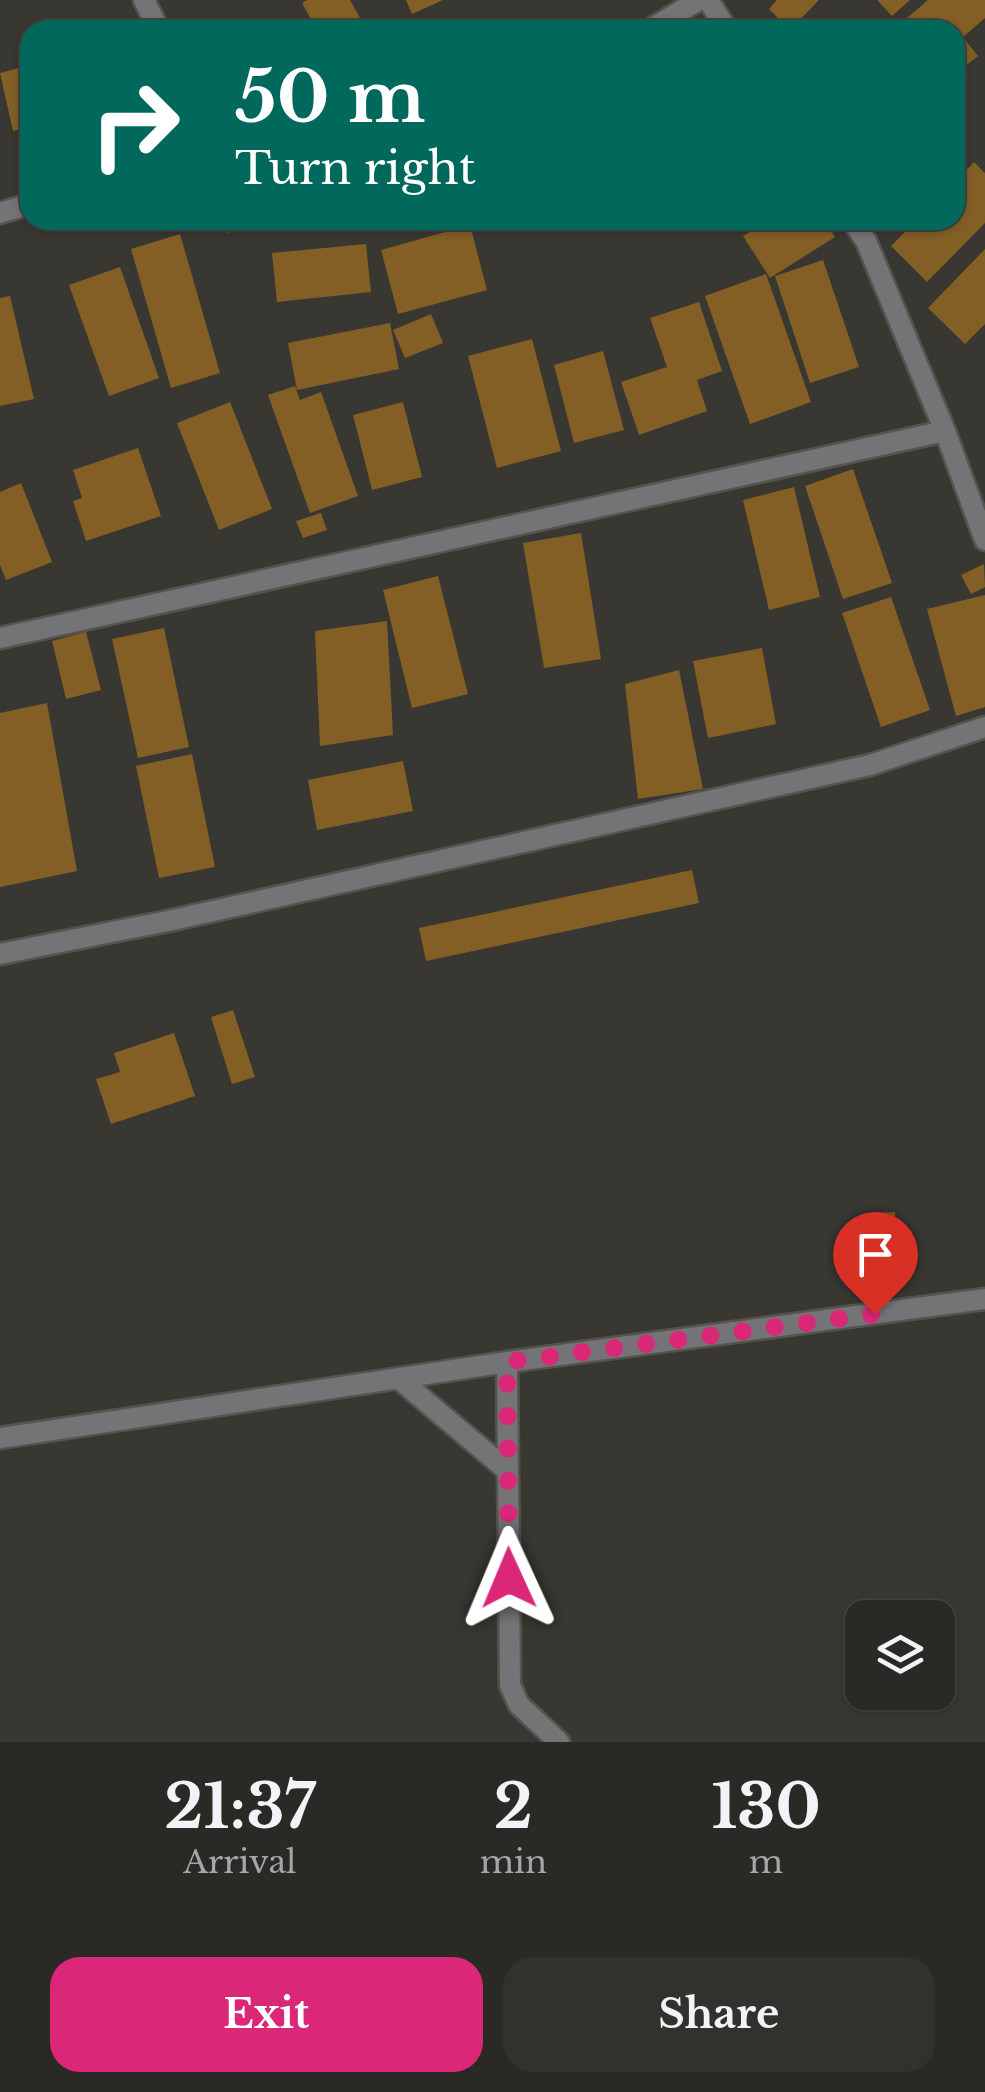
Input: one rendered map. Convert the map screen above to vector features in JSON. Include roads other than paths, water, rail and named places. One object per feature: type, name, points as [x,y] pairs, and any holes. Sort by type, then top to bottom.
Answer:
[{"type":"street","points":[[666,20],[699,0]]},
{"type":"street","points":[[858,230],[945,431],[985,540]]},
{"type":"street","points":[[0,638],[945,431]]},
{"type":"street","points":[[0,954],[168,921],[870,766],[985,728]]},
{"type":"street","points":[[0,1438],[507,1362],[985,1299]]},
{"type":"street","points":[[507,1362],[510,1686],[518,1705],[559,1742]]},
{"type":"street","points":[[398,1378],[508,1470]]}]
